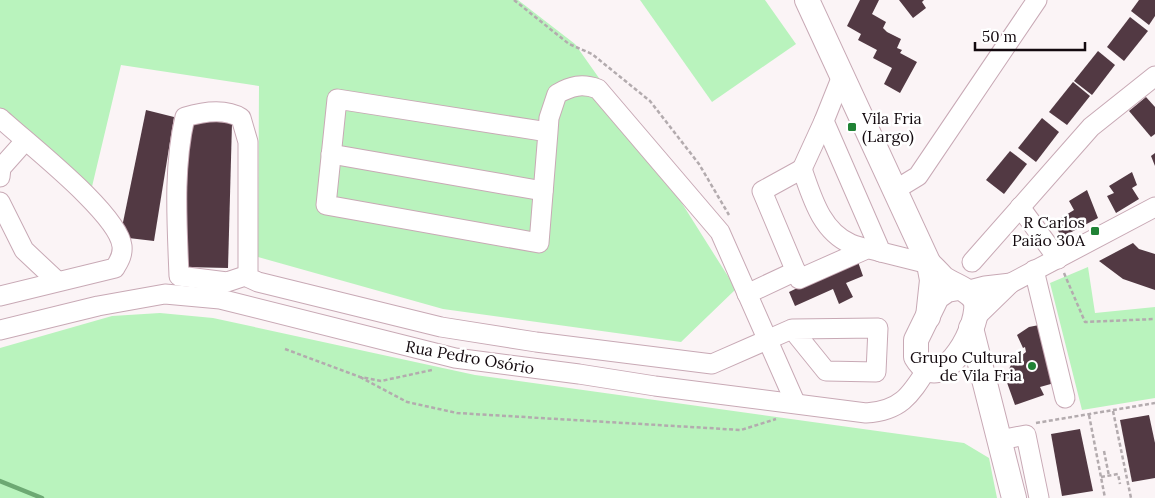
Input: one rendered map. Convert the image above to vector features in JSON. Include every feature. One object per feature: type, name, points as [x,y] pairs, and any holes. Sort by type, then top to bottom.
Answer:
[{"type":"main road","points":[[807,0],[930,264],[932,280],[928,317]]},
{"type":"main road","points":[[930,264],[975,301],[973,323],[986,396],[1000,440],[1014,498]]},
{"type":"main road","points":[[962,289],[941,293],[914,346],[916,357],[936,368],[966,377],[986,396]]},
{"type":"main road","points":[[936,368],[952,363],[973,323]]},
{"type":"street","points":[[895,190],[918,176],[1037,0]]},
{"type":"street","points":[[842,76],[802,169],[762,191],[799,279],[875,250]]},
{"type":"street","points":[[972,262],[1091,127],[1155,76]]},
{"type":"street","points":[[548,132],[337,99],[326,205],[539,242],[548,132],[548,118],[556,94],[572,86],[589,86],[598,89],[720,232],[748,294],[765,339],[795,402]]},
{"type":"street","points":[[248,277],[248,142],[244,124],[241,118],[227,112],[201,112],[185,116],[178,158],[177,222],[179,276],[227,282],[244,276],[258,282],[440,327],[536,342],[712,364],[765,339],[792,329]]},
{"type":"street","points":[[0,118],[101,210],[115,228],[122,246],[121,258],[115,268],[0,296]]},
{"type":"street","points":[[824,121],[875,250]]},
{"type":"street","points":[[0,177],[1,168],[25,141]]},
{"type":"street","points":[[331,154],[543,191]]},
{"type":"street","points":[[802,169],[815,204],[829,229],[851,244],[930,264]]},
{"type":"street","points":[[0,202],[24,250],[57,281]]},
{"type":"street","points":[[1020,207],[1058,259]]},
{"type":"street","points":[[973,323],[1011,283],[1155,207]]},
{"type":"street","points":[[1034,270],[1065,398]]},
{"type":"street","points":[[748,294],[796,271]]},
{"type":"street","points":[[962,289],[1011,283]]},
{"type":"street","name":"Rua Pedro Osório","points":[[0,330],[98,306],[165,294],[244,303],[455,358],[655,386],[866,412],[884,411],[894,408],[936,368]]},
{"type":"street","points":[[1000,440],[1026,435],[1039,498]]},
{"type":"path","points":[[1058,259],[1085,322],[1155,319]]},
{"type":"path","points":[[285,349],[360,377],[407,402],[457,414],[600,420],[741,430],[761,425],[790,413],[795,402]]},
{"type":"path","points":[[360,377],[380,381],[431,370],[455,358]]},
{"type":"path","points":[[1026,435],[1034,424],[1155,403]]},
{"type":"path","points":[[1113,411],[1131,498]]},
{"type":"path","points":[[1089,415],[1105,498]]},
{"type":"path","points":[[1104,450],[1109,476]]},
{"type":"path","points":[[1101,477],[1118,474],[1120,484]]},
{"type":"path","points":[[1119,480],[1127,478]]},
{"type":"green space","points":[[0,0],[518,0],[575,44],[637,132],[736,289],[681,342],[443,309],[258,257],[259,86],[121,65],[90,195],[0,109]]},
{"type":"green space","points":[[640,0],[765,0],[796,44],[712,102]]},
{"type":"green space","points":[[1088,267],[1095,313],[1155,307],[1155,398],[1082,410],[1050,283]]},
{"type":"green space","points":[[160,313],[213,318],[475,375],[964,443],[989,458],[997,498],[0,498],[0,348],[112,316]]},
{"type":"building","points":[[860,0],[879,0],[872,14],[886,22],[883,28],[887,32],[901,39],[897,48],[902,50],[900,53],[917,62],[900,93],[884,84],[892,68],[873,58],[877,50],[858,40],[861,34],[847,26]]},
{"type":"building","points":[[899,0],[924,0],[922,2],[926,8],[913,18]]},
{"type":"building","points":[[1139,0],[1155,0],[1155,16],[1149,25],[1131,11]]},
{"type":"building","points":[[1130,17],[1148,31],[1124,61],[1107,47]]},
{"type":"building","points":[[1098,51],[1115,65],[1092,95],[1074,81]]},
{"type":"building","points":[[1073,82],[1090,96],[1067,125],[1049,112]]},
{"type":"building","points":[[1146,97],[1155,107],[1155,134],[1151,137],[1129,111]]},
{"type":"building","points":[[146,110],[174,117],[154,241],[120,237]]},
{"type":"building","points":[[1042,118],[1059,132],[1036,162],[1018,148]]},
{"type":"building","points":[[188,120],[232,123],[228,268],[184,267]]},
{"type":"building","points":[[1010,151],[1027,164],[1004,194],[986,180]]},
{"type":"building","points":[[1155,153],[1155,166],[1151,156]]},
{"type":"building","points":[[1132,172],[1137,185],[1132,188],[1139,199],[1116,213],[1107,196],[1114,193],[1109,186]]},
{"type":"building","points":[[1087,190],[1098,218],[1062,237],[1053,223],[1074,210],[1069,201]]},
{"type":"building","points":[[1133,243],[1139,249],[1155,254],[1155,290],[1123,279],[1099,261]]},
{"type":"building","points":[[857,259],[863,276],[846,283],[853,297],[839,304],[833,289],[795,306],[789,292]]},
{"type":"building","name":"Grupo Cultural de Vila Fria","points":[[1044,324],[1058,382],[1040,387],[1044,395],[1015,405],[1005,377],[1010,375],[1009,369],[1012,363],[1026,352],[1017,335],[1029,327]]},
{"type":"building","points":[[1149,415],[1155,443],[1155,478],[1132,482],[1120,420]]},
{"type":"building","points":[[1080,429],[1093,491],[1062,496],[1051,434]]},
{"type":"waterway","points":[[0,481],[42,498]]},
{"type":"place","name":"Vila Fria (Largo)","points":[[852,127]]},
{"type":"place","name":"R Carlos Paião 30A","points":[[1095,231]]},
{"type":"place","name":"Grupo Cultural de Vila Fria","points":[[1032,366]]}]
